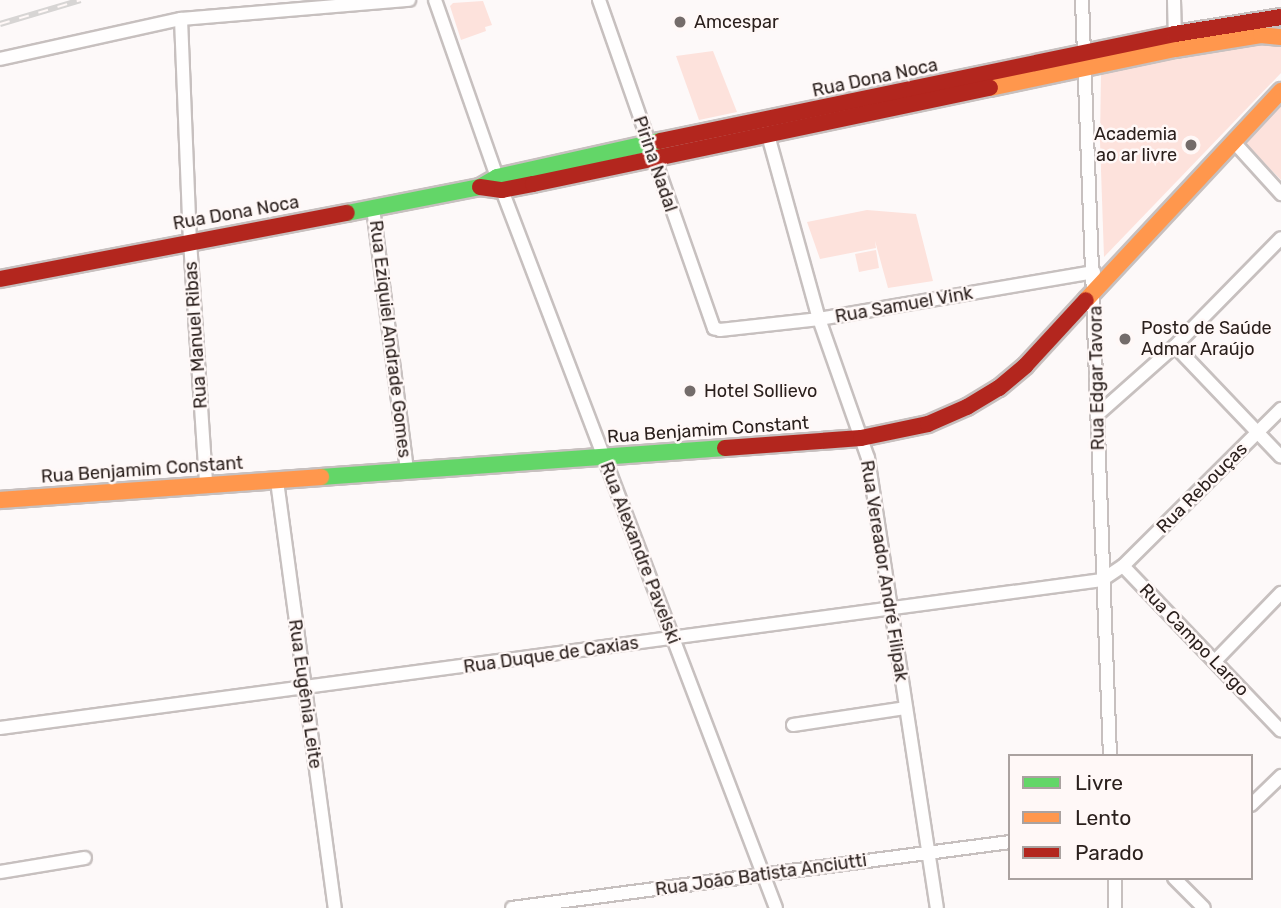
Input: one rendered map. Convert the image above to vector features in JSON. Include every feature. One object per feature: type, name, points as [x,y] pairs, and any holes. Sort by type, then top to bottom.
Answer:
[{"type":"main road","name":"Rua Dona Noca","points":[[0,279],[500,183],[1084,62],[1281,17]]},
{"type":"main road","name":"Rua Dona Noca","points":[[1175,42],[1261,35],[1281,37]]},
{"type":"main road","name":"Rua Benjamim Constant","points":[[0,500],[862,438],[896,433],[928,424],[967,407],[999,388],[1026,365],[1281,91]]},
{"type":"street","points":[[0,59],[181,19],[409,0]]},
{"type":"street","name":"Rua Alexandre Pavelski","points":[[435,0],[500,183],[776,908]]},
{"type":"street","name":"Pirina Nadal","points":[[598,0],[714,328]]},
{"type":"street","name":"Rua Edgar Tavora","points":[[1082,0],[1095,290],[1102,580],[1110,754]]},
{"type":"street","points":[[1174,0],[1175,42]]},
{"type":"street","name":"Rua Manuel Ribas","points":[[181,19],[190,241],[206,484]]},
{"type":"street","name":"Rua Vereador André Filipak","points":[[766,128],[819,319],[868,458],[937,908]]},
{"type":"street","points":[[1233,141],[1281,194]]},
{"type":"street","name":"Rua Eziquiel Andrade Gomes","points":[[373,208],[407,470]]},
{"type":"street","points":[[1097,415],[1175,346],[1281,238]]},
{"type":"street","name":"Rua Samuel Vink","points":[[714,328],[720,330],[819,319],[1094,272]]},
{"type":"street","points":[[1175,346],[1281,457]]},
{"type":"street","name":"Rua Rebouças","points":[[1123,566],[1281,409]]},
{"type":"street","name":"Rua Eugênia Leite","points":[[277,481],[335,908]]},
{"type":"street","points":[[1102,580],[1123,566]]},
{"type":"street","name":"Rua Campo Largo","points":[[1123,566],[1281,731]]},
{"type":"street","name":"Rua Duque de Caxias","points":[[0,728],[304,690],[1102,580]]},
{"type":"street","points":[[1215,661],[1281,593]]},
{"type":"street","points":[[793,724],[905,708]]},
{"type":"street","points":[[1253,803],[1281,776]]},
{"type":"street","name":"Rua João Batista Anciutti","points":[[512,908],[570,905],[763,875],[1008,842]]},
{"type":"street","points":[[0,872],[85,858]]},
{"type":"street","points":[[1115,880],[1115,908]]},
{"type":"street","points":[[1177,880],[1204,908]]},
{"type":"shaded area","points":[[483,1],[492,25],[485,27],[486,31],[461,40],[450,6],[453,3]]},
{"type":"shaded area","points":[[1249,40],[1281,43],[1281,73],[1104,257],[1100,141],[1101,73]]},
{"type":"shaded area","points":[[713,51],[737,112],[699,120],[676,56]]},
{"type":"shaded area","points":[[1281,101],[1281,180],[1240,138]]},
{"type":"shaded area","points":[[867,210],[916,214],[933,281],[888,288],[875,241],[876,248],[820,259],[807,222]]},
{"type":"shaded area","points":[[876,250],[879,268],[859,272],[855,254]]},
{"type":"railway","points":[[0,24],[81,0]]},
{"type":"traffic: fast","points":[[347,213],[480,187],[497,177],[660,141]]},
{"type":"traffic: fast","points":[[321,477],[725,448]]},
{"type":"traffic: slow","points":[[990,88],[1175,49],[1261,35],[1281,37]]},
{"type":"traffic: slow","points":[[1086,300],[1281,91]]},
{"type":"traffic: slow","points":[[0,500],[321,477]]},
{"type":"traffic: jam","points":[[660,141],[1175,34],[1281,17]]},
{"type":"traffic: jam","points":[[480,187],[502,190],[533,184],[990,88]]},
{"type":"traffic: jam","points":[[0,279],[347,213]]},
{"type":"traffic: jam","points":[[725,448],[861,438],[928,424],[967,407],[999,388],[1026,365],[1086,300]]},
{"type":"place","name":"Amcespar","points":[[680,22]]},
{"type":"place","name":"Academia ao ar livre","points":[[1191,145]]},
{"type":"place","name":"Posto de Saúde Admar Araújo","points":[[1125,339]]},
{"type":"place","name":"Hotel Sollievo","points":[[690,391]]}]
